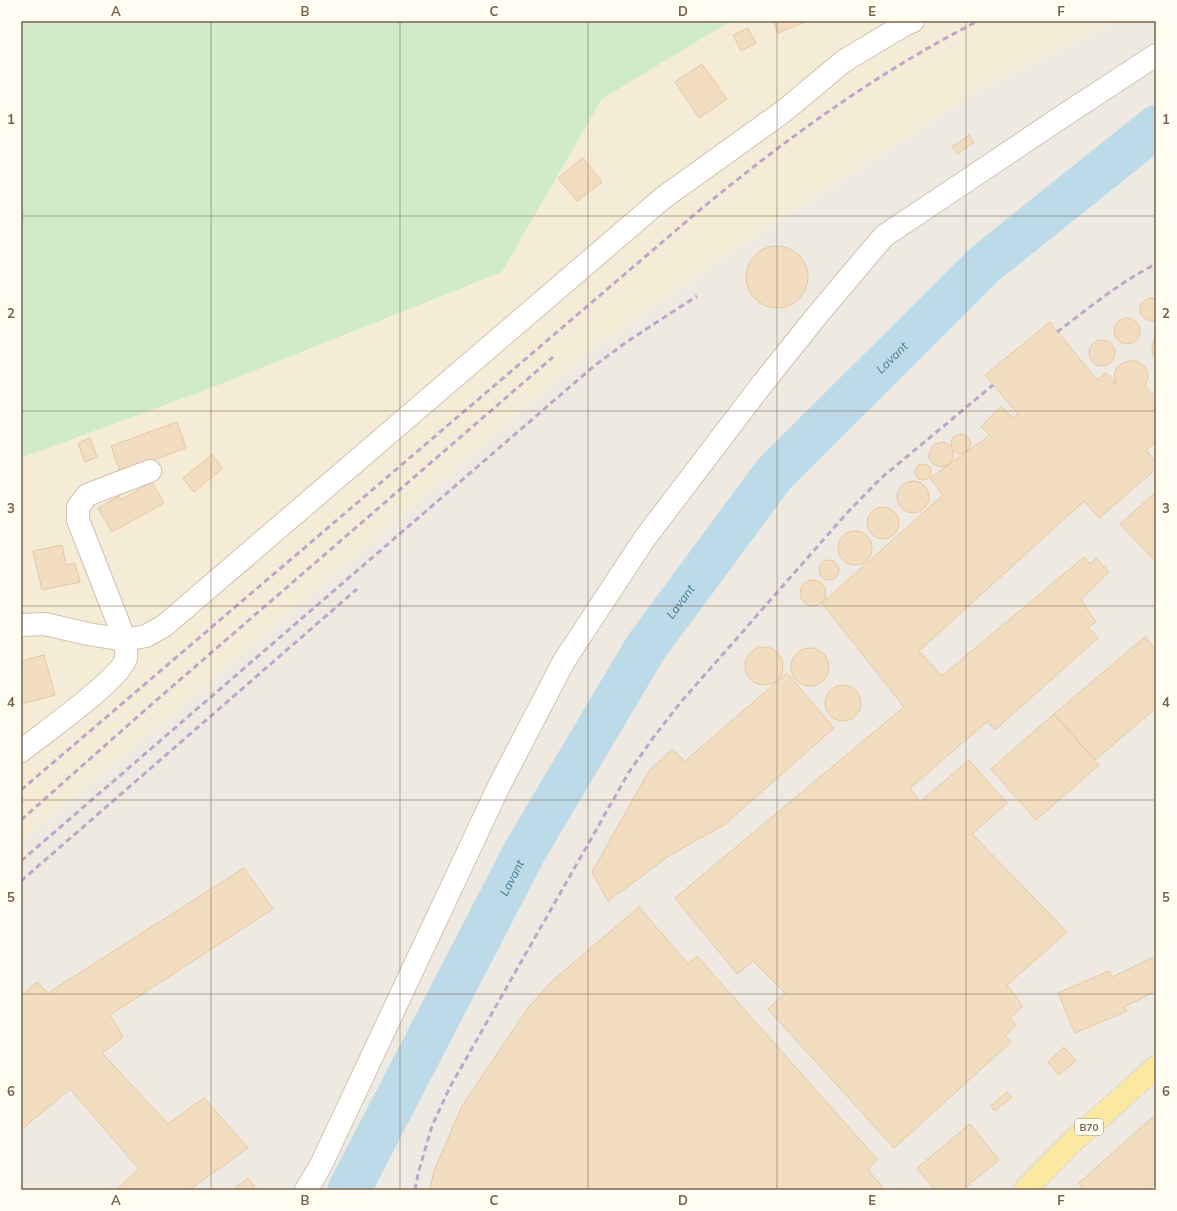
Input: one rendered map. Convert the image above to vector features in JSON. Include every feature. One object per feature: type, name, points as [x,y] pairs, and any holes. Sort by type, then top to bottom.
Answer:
[{"type":"main road","name":"B70","points":[[1024,1190],[1072,1142],[1156,1067]]},
{"type":"street","points":[[21,625],[45,624],[88,634],[125,640],[146,636],[164,626],[663,198],[784,110],[844,61],[913,21]]},
{"type":"street","points":[[306,1190],[323,1160],[499,786],[564,661],[645,538],[763,383],[805,330],[884,236],[1053,122],[1156,55]]},
{"type":"street","points":[[21,751],[116,674],[126,658],[125,640],[78,520],[78,507],[87,496],[150,471]]},
{"type":"shaded area","points":[[731,21],[1118,21],[975,93],[769,227],[585,355],[184,704],[21,841],[21,458],[198,393],[502,272],[602,99]]},
{"type":"shaded area","points":[[1118,21],[1156,21],[1156,1190],[21,1190],[21,841],[184,704],[585,355],[769,227],[975,93]]},
{"type":"green space","points":[[21,21],[731,21],[602,99],[502,272],[198,393],[21,458]]},
{"type":"building","points":[[773,21],[808,21],[778,33]]},
{"type":"building","points":[[748,28],[756,43],[741,51],[733,35]]},
{"type":"building","points":[[702,64],[727,99],[699,118],[675,82]]},
{"type":"building","points":[[969,135],[974,142],[958,154],[952,147]]},
{"type":"building","points":[[583,158],[602,182],[577,201],[558,178]]},
{"type":"building","points":[[777,246],[789,248],[799,255],[806,265],[808,277],[806,289],[799,299],[789,306],[777,308],[765,306],[755,299],[748,289],[746,277],[748,265],[755,255],[765,248]]},
{"type":"building","points":[[1148,298],[1156,299],[1155,321],[1146,319],[1140,312],[1141,304]]},
{"type":"building","points":[[1127,318],[1136,322],[1140,331],[1136,340],[1127,344],[1118,340],[1114,331],[1118,322]]},
{"type":"building","points":[[1050,322],[1097,380],[1106,373],[1116,384],[1114,377],[1116,369],[1121,364],[1128,361],[1136,361],[1143,365],[1147,371],[1148,378],[1145,387],[1152,394],[1156,390],[1156,442],[1146,450],[1156,462],[1156,469],[1099,518],[1084,501],[919,651],[942,676],[1084,557],[1090,564],[1096,558],[1109,572],[1081,600],[1096,622],[1088,627],[1098,638],[995,730],[988,721],[910,788],[920,802],[969,760],[1007,803],[972,834],[1067,932],[1007,985],[1023,1006],[1010,1018],[1016,1025],[1005,1036],[1011,1042],[894,1148],[768,1009],[785,993],[753,961],[737,974],[675,898],[904,707],[822,603],[943,495],[930,478],[990,435],[981,427],[1001,406],[1013,418],[1018,414],[985,375]]},
{"type":"building","points":[[1156,337],[1156,359],[1153,355],[1152,347]]},
{"type":"building","points":[[1102,340],[1111,344],[1115,353],[1111,362],[1102,366],[1093,362],[1089,353],[1093,344]]},
{"type":"building","points":[[177,422],[186,448],[120,472],[111,446]]},
{"type":"building","points":[[961,434],[965,435],[970,440],[971,444],[967,451],[959,454],[952,449],[953,458],[951,462],[942,467],[933,464],[929,458],[929,454],[933,445],[943,442],[952,447],[951,443],[954,436]]},
{"type":"building","points":[[90,438],[97,457],[85,462],[78,443]]},
{"type":"building","points":[[212,455],[223,468],[194,492],[183,478]]},
{"type":"building","points":[[920,464],[926,464],[931,469],[929,478],[926,480],[920,480],[915,475],[915,469]]},
{"type":"building","points":[[910,481],[916,481],[926,488],[929,497],[928,503],[922,510],[916,513],[910,513],[900,506],[897,500],[897,494],[904,484]]},
{"type":"building","points":[[152,482],[164,503],[112,532],[98,508],[119,496],[121,500]]},
{"type":"building","points":[[1156,492],[1156,562],[1120,524]]},
{"type":"building","points":[[880,507],[886,507],[895,511],[899,523],[895,535],[886,539],[880,539],[871,535],[867,526],[867,520],[871,511]]},
{"type":"building","points":[[852,531],[858,531],[862,532],[869,538],[872,548],[871,555],[865,562],[858,565],[852,565],[848,564],[841,558],[838,551],[838,545],[839,541],[845,534]]},
{"type":"building","points":[[62,545],[66,565],[75,563],[80,582],[42,590],[33,551]]},
{"type":"building","points":[[829,560],[836,563],[839,570],[836,577],[829,580],[822,577],[819,570],[822,563]]},
{"type":"building","points":[[813,580],[822,584],[826,593],[822,602],[813,606],[804,602],[800,593],[804,584]]},
{"type":"building","points":[[1145,637],[1156,650],[1156,708],[1095,760],[1054,714]]},
{"type":"building","points":[[764,647],[777,653],[783,666],[777,679],[764,685],[751,679],[745,666],[751,653]]},
{"type":"building","points":[[806,648],[814,648],[824,653],[828,660],[828,674],[824,681],[814,686],[806,686],[796,681],[794,678],[791,671],[791,663],[796,653],[799,651]]},
{"type":"building","points":[[44,655],[55,695],[21,704],[21,661]]},
{"type":"building","points":[[787,673],[834,728],[724,825],[670,855],[608,901],[592,872],[649,771],[672,749],[685,761]]},
{"type":"building","points":[[843,685],[856,690],[861,703],[856,716],[843,721],[830,716],[825,703],[830,690]]},
{"type":"building","points":[[1054,714],[1099,765],[1036,820],[991,769]]},
{"type":"building","points":[[244,868],[273,909],[110,1015],[123,1037],[102,1053],[168,1124],[204,1098],[248,1148],[189,1190],[116,1190],[139,1169],[70,1089],[21,1130],[21,996],[37,982],[48,993]]},
{"type":"building","points":[[639,907],[688,964],[697,956],[877,1159],[868,1170],[885,1190],[430,1189],[434,1171],[462,1106],[528,1008],[551,982]]},
{"type":"building","points":[[1156,956],[1156,991],[1124,1007],[1127,1011],[1075,1033],[1058,993],[1109,971],[1112,977]]},
{"type":"building","points":[[1064,1047],[1076,1061],[1059,1075],[1048,1062]]},
{"type":"building","points":[[1007,1092],[1012,1097],[995,1111],[991,1106]]},
{"type":"building","points":[[1156,1114],[1156,1183],[1146,1190],[1083,1190],[1079,1183]]},
{"type":"building","points":[[970,1124],[999,1160],[962,1190],[935,1190],[917,1168]]},
{"type":"building","points":[[248,1178],[255,1188],[253,1190],[233,1190]]},
{"type":"waterway","name":"Lavant","points":[[349,1190],[526,849],[646,647],[774,474],[985,264],[1156,127]]},
{"type":"railway","points":[[21,790],[733,183],[800,132],[869,84],[978,21]]},
{"type":"railway","points":[[1057,332],[1117,287],[1156,264]]},
{"type":"railway","points":[[21,861],[594,366],[628,341],[697,296]]},
{"type":"railway","points":[[21,820],[152,704],[553,357]]},
{"type":"railway","points":[[415,1190],[418,1174],[432,1126],[450,1087],[629,772],[653,738],[680,703],[846,514],[880,479],[993,385]]},
{"type":"railway","points":[[21,881],[357,589]]}]
